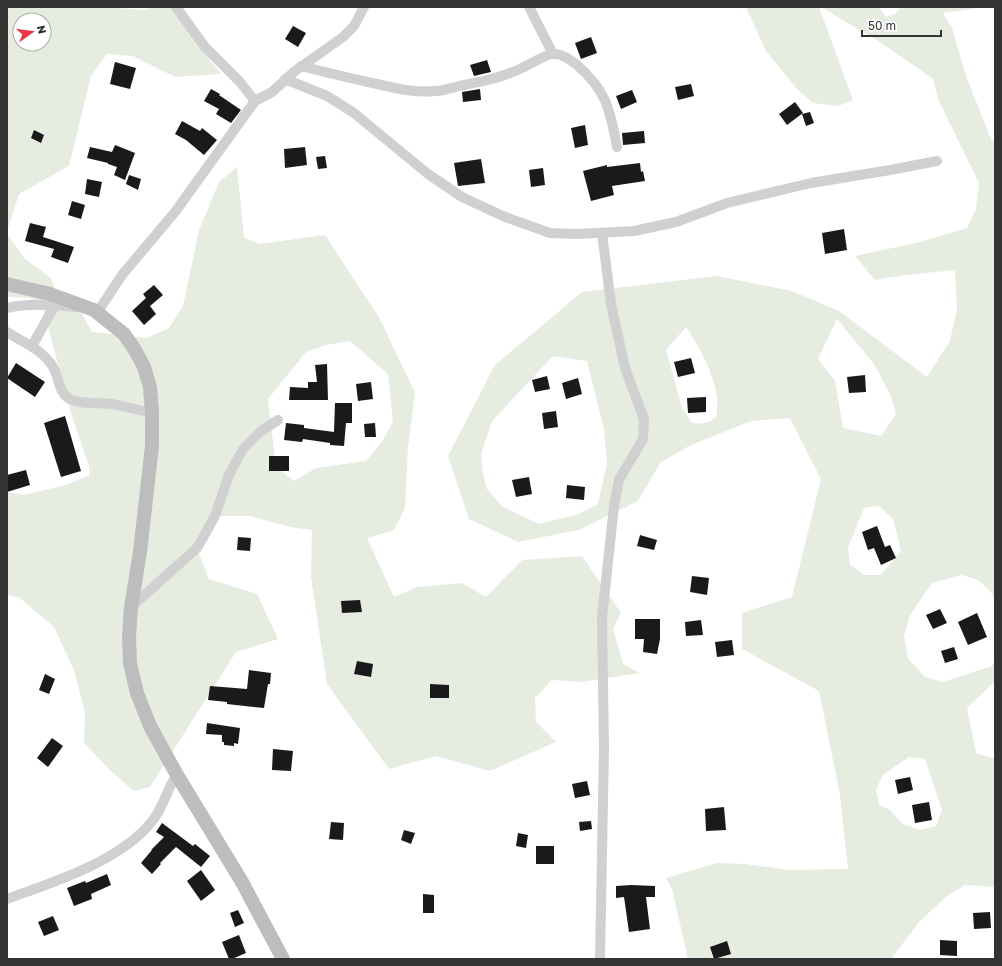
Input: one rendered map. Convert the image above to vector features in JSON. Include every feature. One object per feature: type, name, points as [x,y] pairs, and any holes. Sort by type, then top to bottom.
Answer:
[{"type":"main road","points":[[7,284],[50,294],[95,311],[124,334],[136,350],[144,367],[150,387],[152,446],[140,552],[131,607],[129,637],[130,663],[137,693],[150,726],[177,775],[242,882],[283,959]]},
{"type":"street","points":[[176,7],[205,47],[240,82],[255,102]]},
{"type":"street","points":[[7,308],[29,305],[55,305],[95,311],[122,275],[175,212],[255,102],[272,92],[301,66],[343,37],[354,26],[364,7]]},
{"type":"street","points":[[529,7],[553,54]]},
{"type":"street","points":[[301,66],[353,79],[419,92],[436,91],[489,81],[553,54],[568,58],[574,62],[601,91],[607,103],[617,147]]},
{"type":"street","points":[[285,79],[328,96],[354,114],[428,174],[462,197],[505,217],[550,233],[577,234],[634,231],[676,222],[727,203],[811,183],[937,161]]},
{"type":"street","points":[[600,959],[604,748],[602,618],[614,506],[619,480],[643,439],[644,419],[625,368],[611,304],[602,233]]},
{"type":"street","points":[[32,346],[55,305]]},
{"type":"street","points":[[7,332],[46,356],[54,368],[63,391],[69,398],[78,402],[112,404],[152,413]]},
{"type":"street","points":[[131,607],[197,548],[215,516],[229,475],[243,449],[260,432],[278,420]]},
{"type":"street","points":[[7,899],[77,872],[104,859],[125,846],[153,821],[177,775]]},
{"type":"shaded area","points":[[7,7],[105,7],[143,10],[155,7],[176,7],[207,57],[221,74],[175,77],[133,56],[107,54],[91,76],[69,166],[19,194],[7,231]]},
{"type":"shaded area","points":[[746,7],[819,7],[853,100],[838,106],[813,103],[797,89],[766,51]]},
{"type":"shaded area","points":[[821,7],[879,7],[886,17],[895,14],[901,7],[984,7],[943,13],[952,28],[966,76],[991,139],[995,143],[995,603],[992,593],[978,580],[962,575],[932,583],[910,615],[904,636],[908,659],[925,677],[943,682],[992,666],[995,661],[995,682],[967,708],[976,753],[995,759],[995,887],[965,885],[947,896],[920,921],[891,959],[687,959],[672,889],[666,878],[717,863],[745,864],[790,870],[848,869],[840,795],[819,691],[742,649],[742,613],[792,597],[821,479],[790,418],[751,421],[689,446],[660,463],[638,501],[579,530],[518,542],[469,519],[448,456],[495,365],[582,292],[717,276],[792,291],[839,311],[927,377],[950,341],[957,309],[955,270],[905,275],[875,280],[855,256],[920,242],[967,228],[976,209],[979,183],[938,99],[933,79],[880,42]],"holes":[[[837,319],[874,364],[891,396],[896,414],[881,436],[843,428],[835,381],[818,359]],[[686,327],[710,370],[716,389],[716,417],[705,423],[692,423],[682,408],[666,350]],[[553,356],[587,361],[604,429],[607,463],[598,504],[576,515],[539,524],[503,507],[487,489],[483,473],[481,454],[492,421]],[[879,506],[893,519],[901,551],[881,575],[865,575],[850,565],[848,548],[864,508]],[[909,757],[925,759],[942,810],[936,826],[920,830],[903,824],[890,810],[879,805],[876,789],[883,775]]]},
{"type":"shaded area","points":[[237,167],[244,238],[260,244],[325,235],[380,319],[415,393],[408,447],[405,508],[394,530],[367,538],[394,597],[417,587],[462,583],[486,597],[522,560],[582,556],[621,613],[613,629],[623,664],[640,673],[581,682],[552,680],[535,698],[536,722],[556,742],[490,771],[436,756],[389,769],[327,684],[311,577],[312,530],[291,527],[249,516],[215,516],[197,548],[209,579],[257,594],[278,639],[236,652],[150,787],[134,791],[113,773],[84,743],[85,713],[74,670],[54,627],[20,598],[7,595],[7,492],[24,495],[66,485],[90,475],[89,466],[71,413],[42,304],[30,298],[7,297],[7,234],[24,258],[51,278],[58,300],[81,312],[92,332],[147,338],[169,328],[183,306],[199,230],[219,182]],"holes":[[[350,341],[388,374],[393,422],[381,443],[366,461],[316,468],[294,481],[276,467],[268,399],[306,352],[326,345]]]},
{"type":"building","points":[[293,26],[306,33],[298,47],[285,39]]},
{"type":"building","points":[[591,37],[597,53],[581,59],[575,43]]},
{"type":"building","points":[[487,60],[491,72],[474,76],[470,65]]},
{"type":"building","points":[[115,62],[136,68],[130,89],[110,84]]},
{"type":"building","points":[[691,84],[694,96],[678,100],[675,87]]},
{"type":"building","points":[[211,89],[241,110],[231,123],[216,114],[219,109],[204,101]]},
{"type":"building","points":[[480,89],[481,100],[463,102],[462,92]]},
{"type":"building","points":[[632,90],[637,102],[621,109],[616,96]]},
{"type":"building","points":[[795,102],[803,113],[787,125],[779,114]]},
{"type":"building","points":[[810,112],[814,123],[806,126],[802,114]]},
{"type":"building","points":[[182,121],[200,131],[202,128],[217,140],[204,155],[186,140],[175,134]]},
{"type":"building","points":[[585,125],[588,145],[575,148],[571,128]]},
{"type":"building","points":[[34,130],[44,135],[41,143],[31,138]]},
{"type":"building","points":[[644,131],[645,143],[623,145],[622,133]]},
{"type":"building","points":[[115,145],[135,153],[125,180],[114,175],[117,167],[108,163],[87,158],[90,147],[112,152]]},
{"type":"building","points":[[305,147],[307,165],[285,168],[284,149]]},
{"type":"building","points":[[325,156],[327,168],[318,169],[316,157]]},
{"type":"building","points":[[481,159],[485,183],[458,186],[454,163]]},
{"type":"building","points":[[640,163],[641,172],[643,171],[645,181],[612,186],[614,195],[591,201],[583,171],[607,165],[607,167]]},
{"type":"building","points":[[543,168],[545,185],[531,187],[529,170]]},
{"type":"building","points":[[129,175],[141,179],[138,190],[126,184]]},
{"type":"building","points":[[87,179],[102,182],[99,197],[85,194]]},
{"type":"building","points":[[72,201],[85,205],[81,219],[68,215]]},
{"type":"building","points":[[30,223],[46,227],[43,237],[74,247],[68,263],[51,257],[54,249],[25,241]]},
{"type":"building","points":[[844,229],[847,250],[825,254],[822,233]]},
{"type":"building","points":[[154,285],[163,295],[150,306],[156,314],[144,325],[132,311],[146,298],[143,294]]},
{"type":"building","points":[[691,358],[695,373],[678,377],[674,362]]},
{"type":"building","points":[[16,363],[45,382],[35,397],[7,378]]},
{"type":"building","points":[[327,364],[328,400],[289,400],[290,387],[308,388],[308,382],[317,382],[315,365]]},
{"type":"building","points":[[865,375],[866,392],[849,393],[847,377]]},
{"type":"building","points":[[547,376],[550,389],[535,392],[532,380]]},
{"type":"building","points":[[578,378],[582,394],[566,399],[562,383]]},
{"type":"building","points":[[371,382],[373,399],[358,401],[356,384]]},
{"type":"building","points":[[706,397],[706,412],[688,413],[687,398]]},
{"type":"building","points":[[335,403],[352,403],[352,423],[346,423],[344,446],[330,445],[330,443],[303,439],[302,442],[284,440],[286,423],[304,425],[304,428],[334,432]]},
{"type":"building","points":[[556,411],[558,427],[544,429],[542,413]]},
{"type":"building","points":[[65,416],[81,471],[61,477],[44,423]]},
{"type":"building","points":[[375,423],[376,437],[365,437],[364,424]]},
{"type":"building","points":[[269,456],[289,456],[289,471],[269,471]]},
{"type":"building","points":[[26,470],[30,485],[7,492],[7,475]]},
{"type":"building","points":[[529,477],[532,494],[516,497],[512,480]]},
{"type":"building","points":[[567,485],[585,487],[584,500],[566,498]]},
{"type":"building","points":[[877,526],[885,547],[890,545],[896,558],[881,565],[874,548],[868,550],[862,532]]},
{"type":"building","points":[[640,535],[657,540],[654,550],[637,546]]},
{"type":"building","points":[[238,537],[251,538],[250,551],[237,550]]},
{"type":"building","points":[[692,576],[709,578],[707,595],[690,592]]},
{"type":"building","points":[[360,600],[362,612],[342,613],[341,601]]},
{"type":"building","points":[[940,609],[947,623],[933,629],[926,615]]},
{"type":"building","points":[[977,613],[987,637],[968,645],[958,622]]},
{"type":"building","points":[[635,619],[660,619],[660,639],[657,654],[643,652],[644,639],[635,639]]},
{"type":"building","points":[[701,620],[703,635],[686,636],[685,622]]},
{"type":"building","points":[[732,640],[734,655],[717,657],[715,642]]},
{"type":"building","points":[[954,647],[958,659],[945,663],[941,651]]},
{"type":"building","points":[[357,661],[373,664],[371,677],[354,674]]},
{"type":"building","points":[[249,670],[271,673],[264,708],[227,704],[227,702],[208,700],[210,686],[247,689]]},
{"type":"building","points":[[45,674],[55,679],[49,694],[39,690]]},
{"type":"building","points":[[430,684],[449,685],[449,698],[430,698]]},
{"type":"building","points":[[207,723],[240,728],[238,744],[234,743],[234,746],[224,745],[224,742],[222,742],[222,735],[206,734]]},
{"type":"building","points":[[52,738],[63,746],[48,767],[37,758]]},
{"type":"building","points":[[273,749],[293,751],[291,771],[272,770]]},
{"type":"building","points":[[910,777],[913,790],[898,794],[895,780]]},
{"type":"building","points":[[587,781],[590,795],[575,798],[572,784]]},
{"type":"building","points":[[929,802],[932,820],[915,823],[912,805]]},
{"type":"building","points":[[724,807],[726,830],[706,831],[705,809]]},
{"type":"building","points":[[591,821],[592,829],[580,831],[579,822]]},
{"type":"building","points":[[331,822],[344,823],[343,840],[329,839]]},
{"type":"building","points":[[162,823],[193,846],[195,844],[210,856],[201,867],[176,847],[160,863],[161,864],[152,874],[141,863],[164,837],[156,832]]},
{"type":"building","points":[[404,830],[415,833],[411,844],[401,840]]},
{"type":"building","points":[[518,833],[528,835],[526,848],[516,846]]},
{"type":"building","points":[[536,846],[554,846],[554,864],[536,864]]},
{"type":"building","points":[[201,870],[215,890],[201,901],[187,881]]},
{"type":"building","points":[[107,874],[111,885],[91,894],[92,899],[74,906],[67,888],[85,881],[86,883]]},
{"type":"building","points":[[616,886],[655,886],[655,897],[646,897],[650,929],[629,932],[624,897],[616,898]]},
{"type":"building","points":[[423,894],[434,895],[434,913],[423,913]]},
{"type":"building","points":[[238,910],[244,923],[235,927],[230,913]]},
{"type":"building","points":[[990,912],[991,928],[974,929],[973,913]]},
{"type":"building","points":[[53,916],[59,930],[44,936],[38,922]]},
{"type":"building","points":[[239,935],[246,953],[229,959],[222,942]]},
{"type":"building","points":[[940,940],[957,941],[957,956],[940,955]]},
{"type":"building","points":[[727,941],[731,954],[714,959],[710,947]]}]
